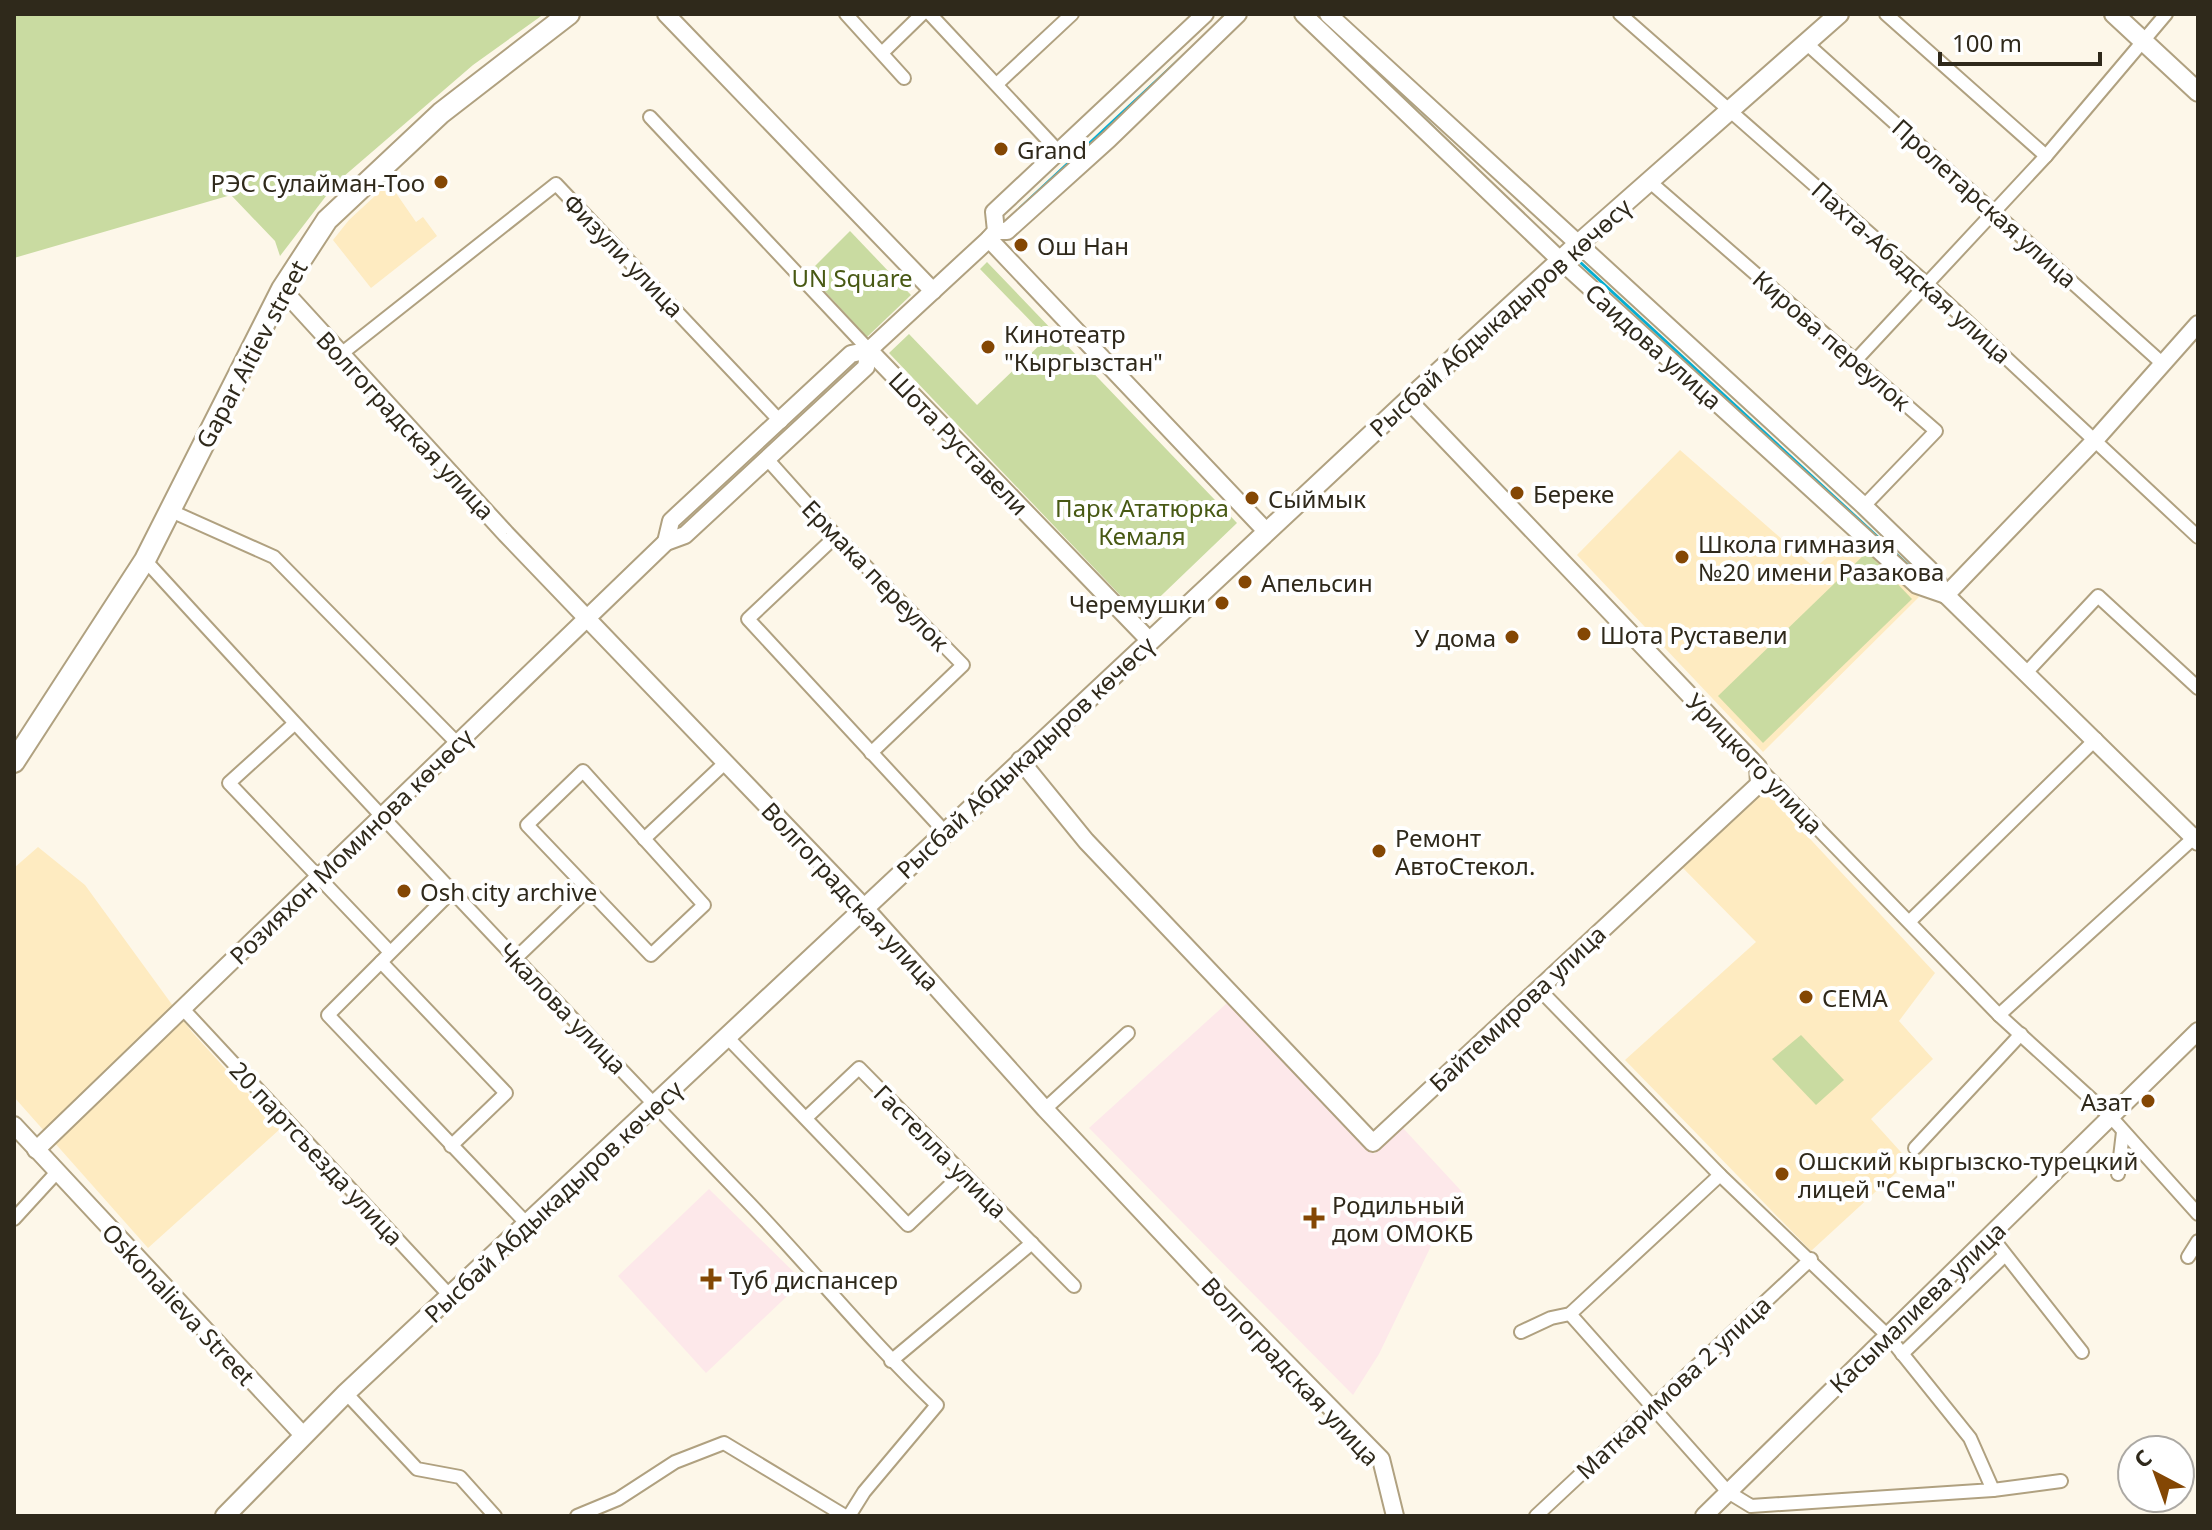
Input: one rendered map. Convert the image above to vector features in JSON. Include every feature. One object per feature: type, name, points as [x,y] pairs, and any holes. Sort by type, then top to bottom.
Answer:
[{"type":"main road","name":"Gapar Aitiev street","points":[[14,762],[145,560],[282,289],[312,241],[346,200],[477,84],[569,14]]},
{"type":"main road","name":"Рысбай Абдыкадыров көчөсү","points":[[225,1516],[346,1393],[1266,531],[1560,260],[1839,14]]},
{"type":"main road","points":[[2114,14],[2198,92]]},
{"type":"street","points":[[666,14],[933,291]]},
{"type":"street","points":[[846,14],[904,78]]},
{"type":"street","points":[[882,53],[922,14]]},
{"type":"street","points":[[930,14],[1059,152]]},
{"type":"street","points":[[997,84],[1071,14]]},
{"type":"street","name":"Розияхон Моминова көчөсү","points":[[992,235],[994,212],[1205,14]]},
{"type":"street","name":"Розияхон Моминова көчөсү","points":[[666,542],[671,521],[851,354],[869,350],[992,235],[1007,231],[1238,14]]},
{"type":"street","name":"Саидова улица","points":[[1303,14],[1560,260],[1917,585],[1946,595]]},
{"type":"street","name":"Саидова улица","points":[[1328,14],[1864,506],[1929,569],[1946,595],[2197,838]]},
{"type":"street","name":"Пахта-Абадская улица","points":[[1620,14],[1927,284],[2198,537]]},
{"type":"street","points":[[1886,14],[2046,156]]},
{"type":"street","points":[[1855,361],[2046,156],[2166,14]]},
{"type":"street","name":"Пролетарская улица","points":[[1806,43],[2163,364]]},
{"type":"street","points":[[650,117],[869,350]]},
{"type":"street","name":"Кирова переулок","points":[[1649,181],[1936,431],[1864,506]]},
{"type":"street","name":"Физули улица","points":[[341,354],[556,184],[781,422]]},
{"type":"street","points":[[992,235],[1266,531]]},
{"type":"street","name":"Волгоградская улица","points":[[282,289],[865,908],[1045,1109],[1220,1295],[1381,1459],[1395,1516]]},
{"type":"street","points":[[1946,595],[2096,439],[2198,324]]},
{"type":"street","name":"Розияхон Моминова көчөсү","points":[[36,1150],[666,542],[685,535],[866,367],[869,350]]},
{"type":"street","name":"Шота Руставели","points":[[869,350],[1149,640]]},
{"type":"street","name":"Урицкого улица","points":[[1408,400],[1999,1015],[2111,1117],[2198,1214]]},
{"type":"street","name":"Ермака переулок","points":[[768,460],[836,536],[963,665],[871,753]]},
{"type":"street","points":[[171,511],[274,557],[457,743]]},
{"type":"street","points":[[836,536],[748,619],[945,832]]},
{"type":"street","name":"Чкалова улица","points":[[145,560],[294,724],[655,1105],[891,1361],[937,1405],[847,1516]]},
{"type":"street","points":[[2026,673],[2098,596],[2198,688]]},
{"type":"street","points":[[294,724],[229,783],[506,1093],[451,1146]]},
{"type":"street","points":[[1910,921],[2096,739]]},
{"type":"street","name":"Байтемирова улица","points":[[1020,760],[1086,841],[1373,1143],[1759,784],[1758,767]]},
{"type":"street","points":[[644,839],[726,762]]},
{"type":"street","points":[[583,771],[644,839],[704,905],[651,955],[527,825],[583,771]]},
{"type":"street","points":[[1999,1015],[2197,838]]},
{"type":"street","points":[[516,958],[588,889]]},
{"type":"street","points":[[452,891],[328,1015],[528,1225]]},
{"type":"street","points":[[1538,988],[1720,1175],[1888,1336],[1970,1438],[1993,1490]]},
{"type":"street","name":"20 партсъезда улица","points":[[183,1009],[451,1297]]},
{"type":"street","name":"Касымалиева улица","points":[[1704,1516],[2198,1031]]},
{"type":"street","points":[[1045,1109],[1128,1033]]},
{"type":"street","points":[[1915,1148],[2021,1034]]},
{"type":"street","points":[[727,1037],[908,1225],[963,1173]]},
{"type":"street","name":"Гастелла улица","points":[[806,1118],[859,1068],[1074,1286]]},
{"type":"street","name":"Oskonalieva Street","points":[[14,1125],[303,1435]]},
{"type":"street","points":[[2118,1174],[2123,1132]]},
{"type":"street","points":[[14,1219],[57,1172]]},
{"type":"street","points":[[1521,1332],[1551,1318],[1570,1314],[1720,1175]]},
{"type":"street","points":[[1990,1235],[2082,1352]]},
{"type":"street","points":[[2188,1257],[2198,1241]]},
{"type":"street","points":[[891,1361],[1032,1243]]},
{"type":"street","points":[[1902,1354],[2005,1255]]},
{"type":"street","name":"Маткаримова 2 улица","points":[[1536,1516],[1811,1259]]},
{"type":"street","points":[[1570,1314],[1728,1492],[1751,1506],[1993,1490],[2061,1481]]},
{"type":"street","points":[[346,1393],[417,1469],[460,1477],[495,1516]]},
{"type":"street","points":[[577,1516],[618,1499],[675,1462],[724,1443],[847,1516]]},
{"type":"shaded area","points":[[389,183],[416,222],[423,217],[437,236],[371,288],[333,240],[349,220]]},
{"type":"shaded area","points":[[1680,450],[1815,568],[1840,546],[1852,553],[1865,541],[1919,597],[1763,752],[1577,555]]},
{"type":"shaded area","name":"СЕМА","points":[[1759,784],[1935,973],[1899,1021],[1933,1059],[1871,1119],[1909,1161],[1811,1251],[1625,1060],[1756,942],[1676,861]]},
{"type":"shaded area","points":[[38,847],[85,885],[192,1032],[280,1129],[148,1248],[14,1097],[14,868]]},
{"type":"shaded area","name":"Родильный дом ОМОКБ","points":[[1227,1003],[1374,1154],[1403,1128],[1464,1194],[1433,1242],[1379,1354],[1353,1395],[1089,1128]]},
{"type":"shaded area","name":"Туб диспансер","points":[[709,1189],[803,1281],[706,1373],[618,1276]]},
{"type":"green space","points":[[14,14],[544,14],[473,65],[336,183],[280,256],[275,241],[231,195],[14,258]]},
{"type":"green space","name":"UN Square","points":[[850,231],[911,295],[867,337],[808,273]]},
{"type":"green space","name":"Парк Ататюрка Кемаля","points":[[987,262],[1237,523],[1140,616],[889,353],[909,334],[977,405],[1047,338],[980,269]]},
{"type":"green space","points":[[1867,552],[1912,599],[1763,743],[1718,696]]},
{"type":"green space","points":[[1801,1035],[1844,1080],[1816,1105],[1772,1059]]},
{"type":"waterway","points":[[1334,31],[1469,162]]},
{"type":"waterway","points":[[1020,208],[1184,55]]},
{"type":"waterway","points":[[1581,263],[1921,577]]},
{"type":"place","name":"Grand","points":[[1001,149]]},
{"type":"place","name":"РЭС Сулайман-Тоо","points":[[441,182]]},
{"type":"place","name":"Ош Нан","points":[[1021,245]]},
{"type":"place","name":"Кинотеатр \"Кыргызстан\"","points":[[988,347]]},
{"type":"place","name":"Береке","points":[[1517,493]]},
{"type":"place","name":"Сыймык","points":[[1252,498]]},
{"type":"place","name":"Школа гимназия №20 имени Разакова","points":[[1682,557]]},
{"type":"place","name":"Апельсин","points":[[1245,582]]},
{"type":"place","name":"Черемушки","points":[[1222,603]]},
{"type":"place","name":"Шота Руставели","points":[[1584,634]]},
{"type":"place","name":"У дома","points":[[1512,637]]},
{"type":"place","name":"Ремонт АвтоСтекол.","points":[[1379,851]]},
{"type":"place","name":"Osh city archive","points":[[404,891]]},
{"type":"place","name":"СЕМА","points":[[1806,997]]},
{"type":"place","name":"Азат","points":[[2148,1101]]},
{"type":"place","name":"Ошский кыргызско-турецкий лицей \"Сема\"","points":[[1782,1174]]},
{"type":"place","name":"Родильный дом ОМОКБ","points":[[1314,1218]]},
{"type":"place","name":"Туб диспансер","points":[[711,1279]]}]
